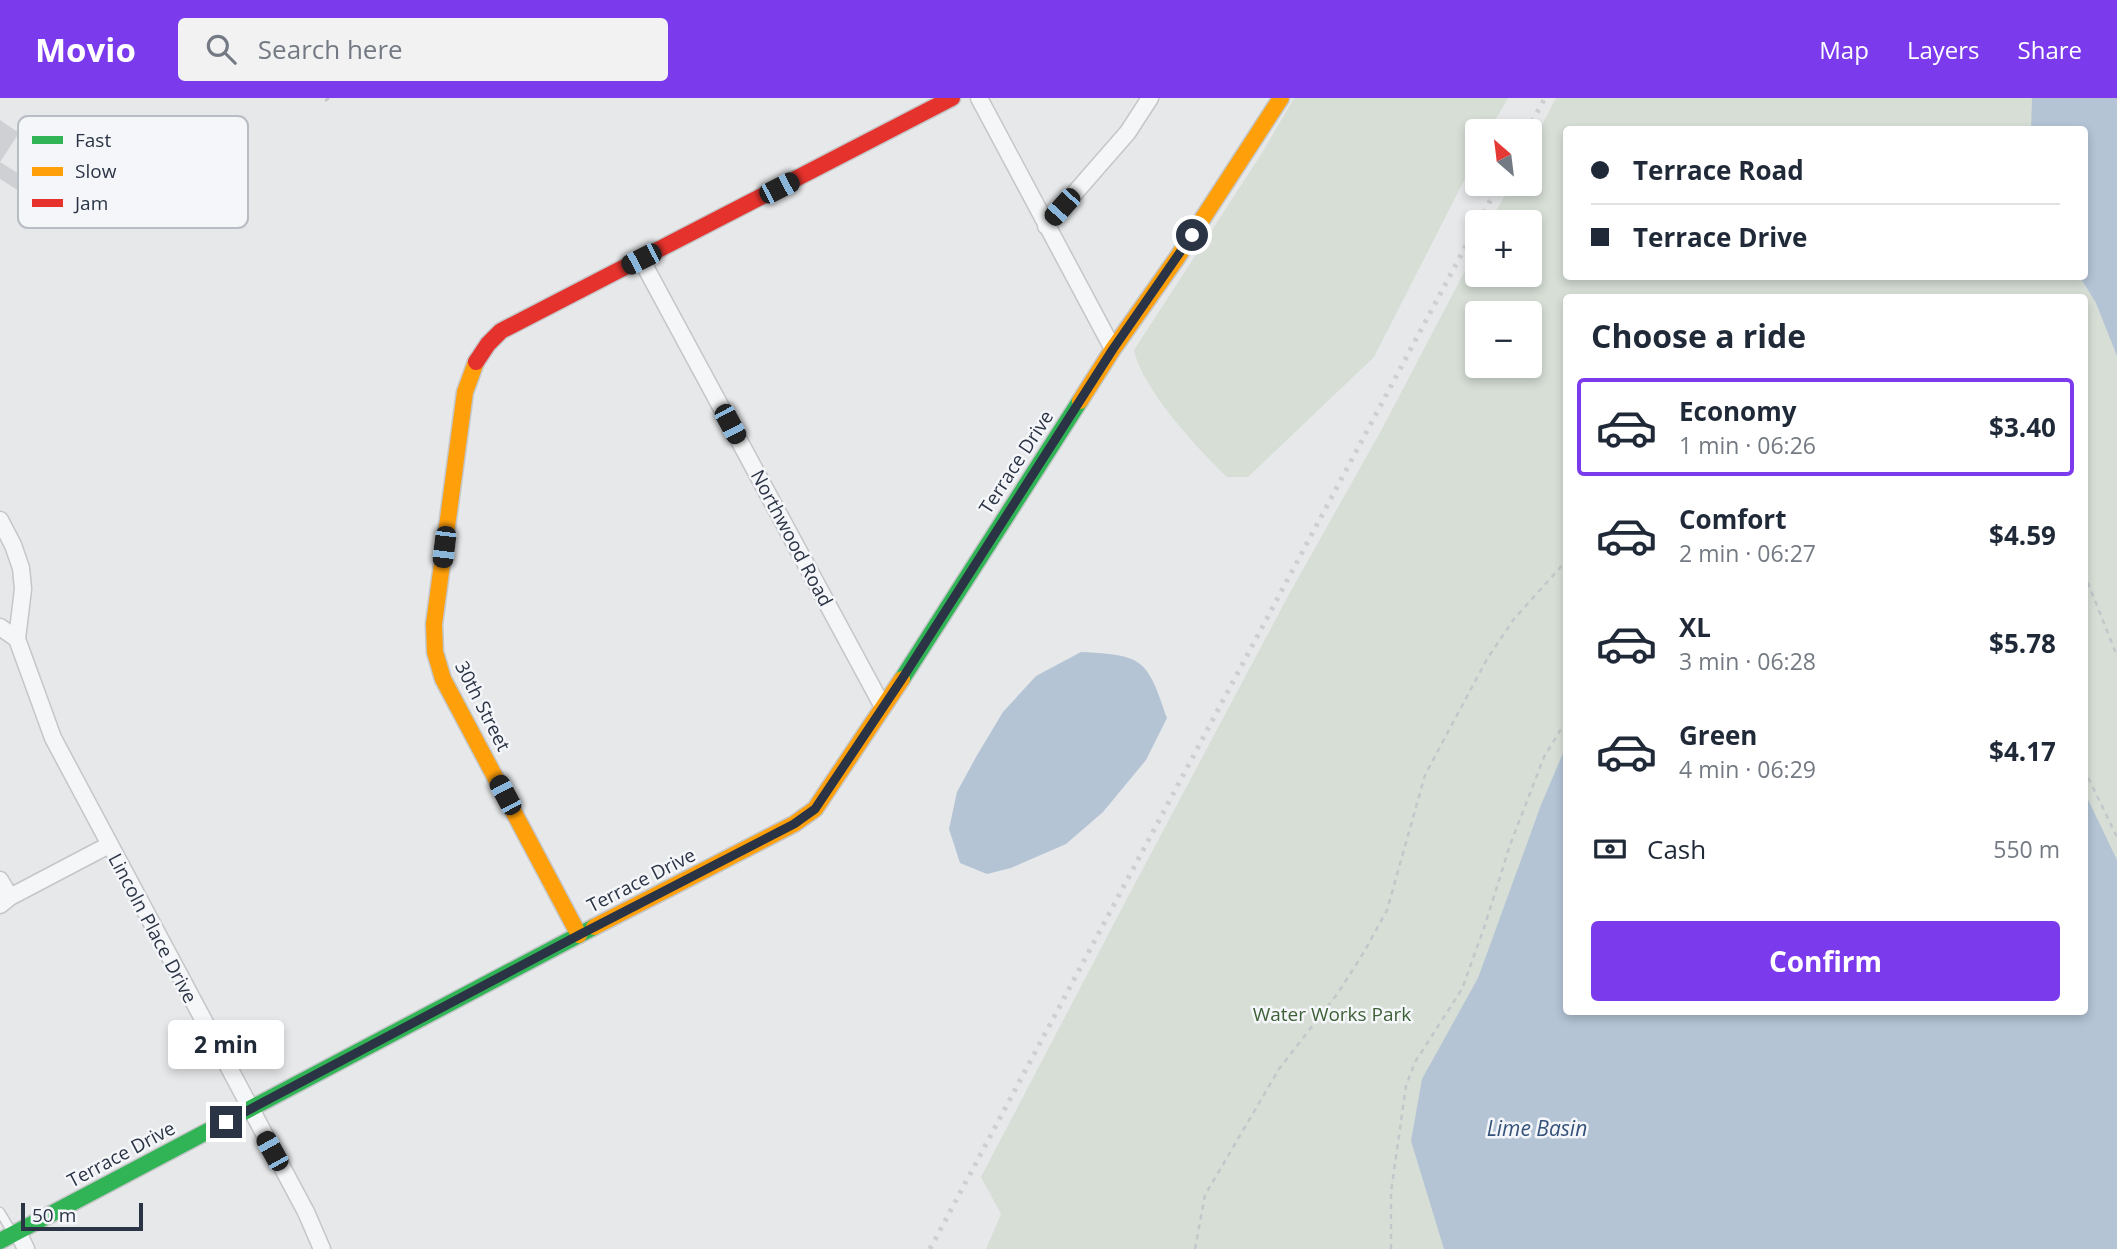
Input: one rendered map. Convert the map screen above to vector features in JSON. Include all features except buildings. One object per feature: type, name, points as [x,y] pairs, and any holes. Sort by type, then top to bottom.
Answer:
[{"type":"street","name":"30th Street","points":[[579,935],[443,679],[435,652],[435,624],[469,372],[488,342],[502,331],[952,98]]},
{"type":"street","points":[[979,98],[1113,349]]},
{"type":"street","points":[[1046,226],[1128,132],[1150,98]]},
{"type":"street","name":"Terrace Drive","points":[[11,1236],[794,824],[815,809],[1113,349],[1177,258],[1280,98]]},
{"type":"street","name":"Northwood Road","points":[[641,259],[883,707]]},
{"type":"street","points":[[0,520],[21,568],[23,589],[18,639],[0,628]]},
{"type":"street","name":"Lincoln Place Drive","points":[[18,639],[52,738],[306,1212],[322,1249]]},
{"type":"street","points":[[0,880],[5,901],[109,845]]},
{"type":"street","points":[[11,1236],[26,1249]]},
{"type":"lane","points":[[0,1213],[11,1236]]},
{"type":"path","points":[[1195,1249],[1205,1195],[1279,1069],[1338,993],[1387,909],[1425,775],[1487,659],[1514,620],[1563,564]]},
{"type":"path","points":[[2088,583],[2117,656]]},
{"type":"path","points":[[1391,1249],[1391,1192],[1406,1086],[1415,1062],[1462,989],[1510,845],[1544,757],[1563,726]]},
{"type":"path","points":[[2088,777],[2117,837]]},
{"type":"green space","points":[[1294,98],[1508,98],[1496,119],[1465,119],[1465,179],[1374,357],[1248,477],[1227,477],[1201,451],[1159,400],[1139,366],[1134,350],[1262,153]]},
{"type":"green space","name":"Water Works Park","points":[[1556,98],[2117,98],[2117,1249],[986,1249],[1001,1214],[981,1177],[1287,598],[1382,429],[1465,271],[1465,287],[1542,287],[1542,210],[1497,210],[1504,196],[1542,196],[1542,125]]},
{"type":"water","points":[[2032,98],[2117,98],[2117,356],[2096,303],[2082,280],[2088,280],[2088,126],[2031,126]]},
{"type":"water","points":[[1081,652],[1118,655],[1140,664],[1148,672],[1167,718],[1146,760],[1103,812],[1066,844],[1011,868],[987,874],[960,863],[949,829],[957,792],[976,757],[1003,712],[1036,676]]},
{"type":"water","name":"Lime Basin","points":[[1563,753],[1563,1015],[2088,1015],[2088,799],[2117,860],[2117,1249],[1444,1249],[1411,1141],[1422,1079],[1478,978],[1541,805]]},
{"type":"railway","points":[[1534,119],[1545,98]]},
{"type":"railway","points":[[1485,210],[1493,196]]},
{"type":"railway","points":[[930,1249],[1465,247]]},
{"type":"traffic: fast","points":[[902,679],[1080,401]]},
{"type":"traffic: fast","points":[[0,1241],[594,927]]},
{"type":"traffic: slow","points":[[1080,401],[1281,98]]},
{"type":"traffic: slow","points":[[476,362],[465,392],[434,624],[435,652],[443,679],[579,935]]},
{"type":"traffic: slow","points":[[594,927],[794,824],[815,809],[902,679]]},
{"type":"traffic: jam","points":[[476,362],[501,331],[952,98]]},
{"type":"route","points":[[226,1122],[794,824],[815,809],[902,679],[1113,349],[1192,235]]}]
